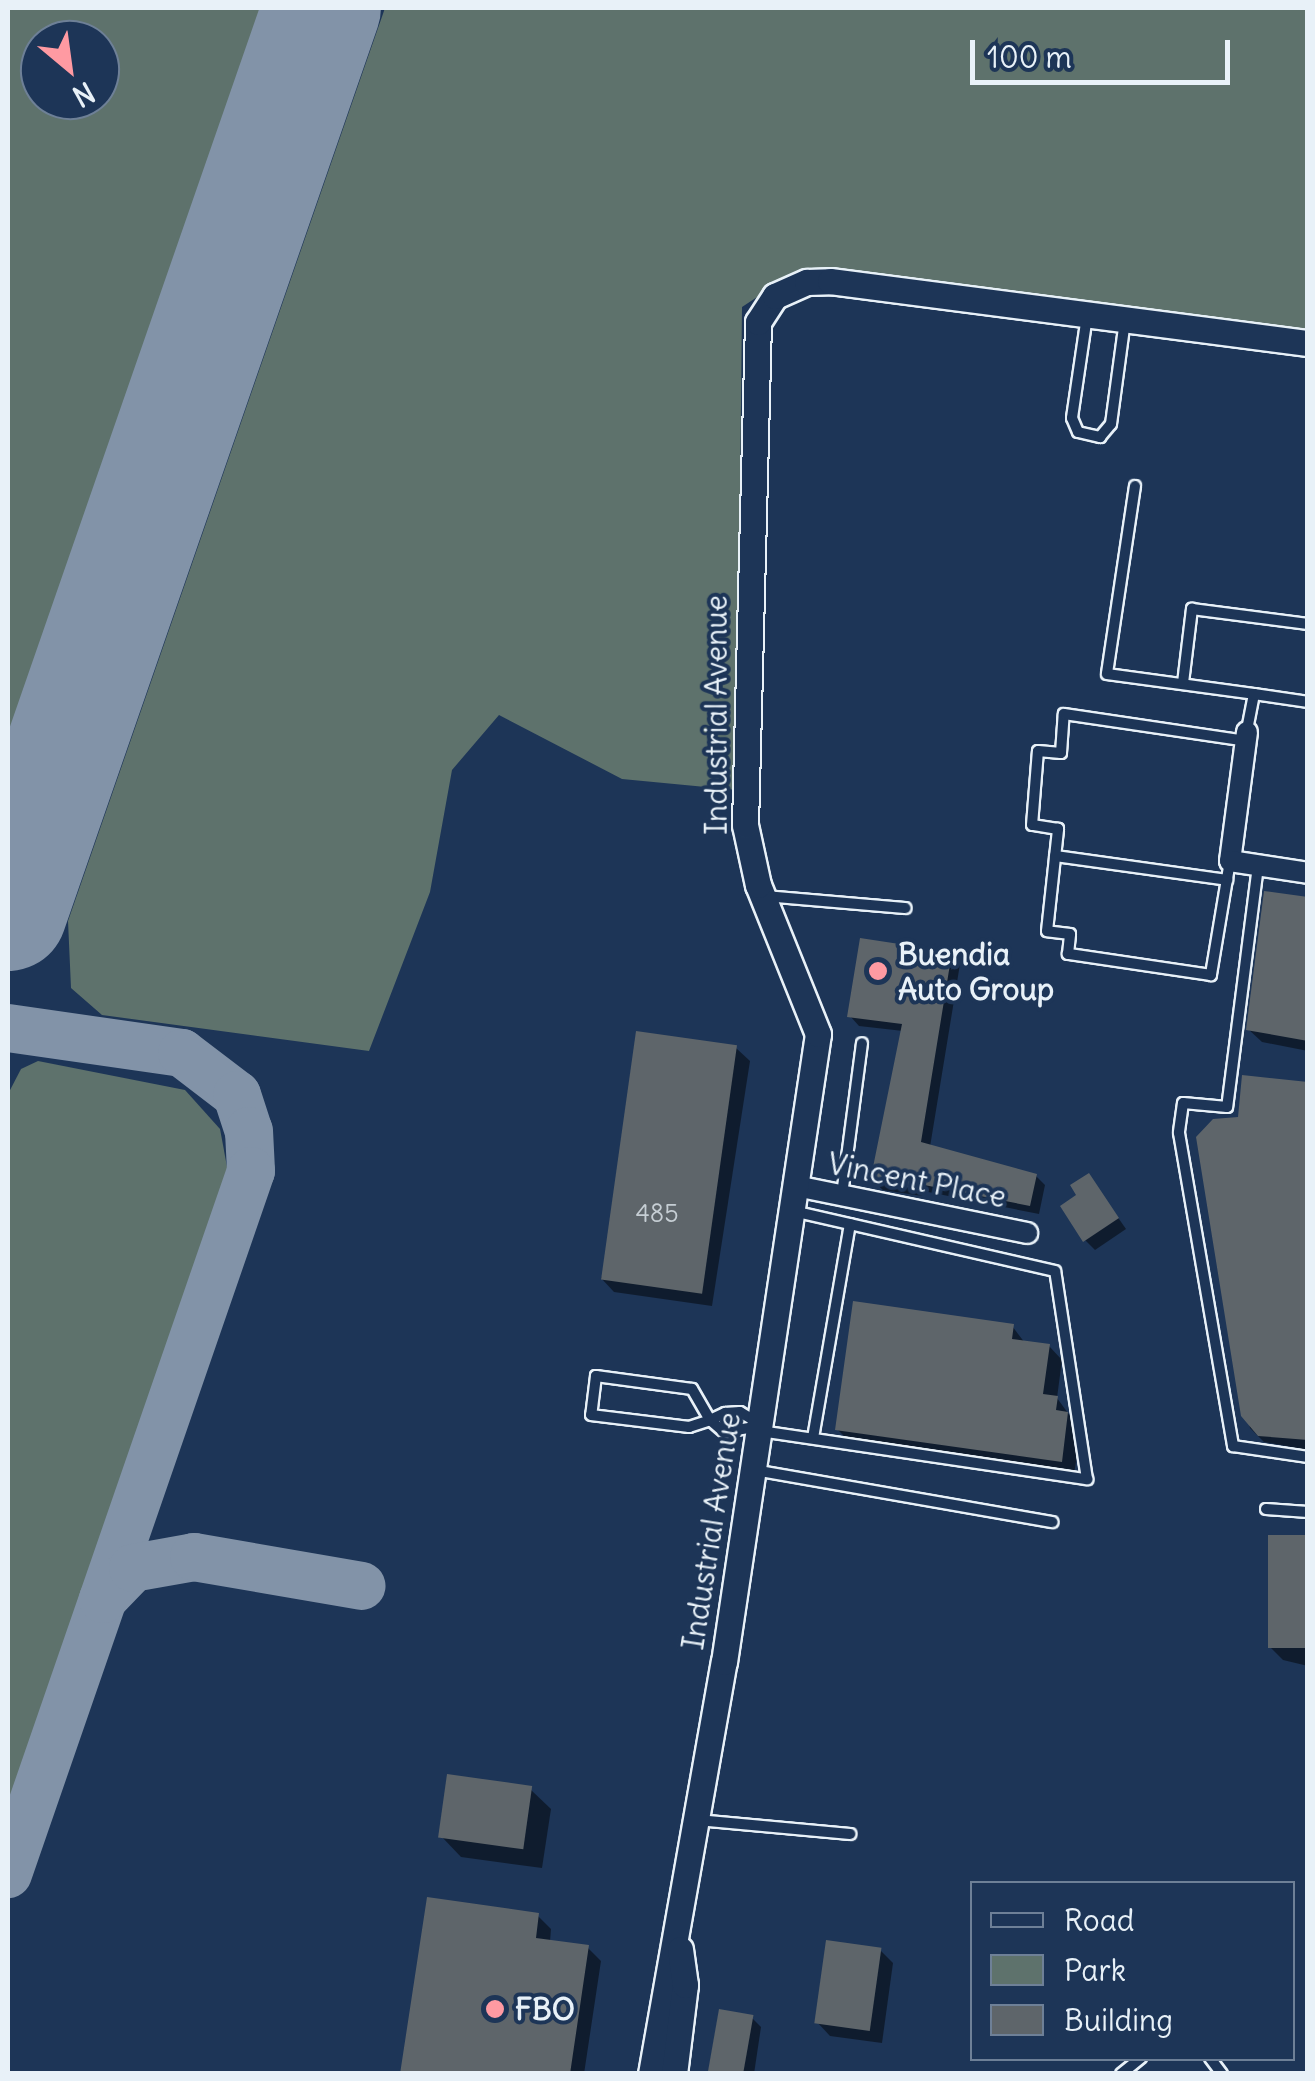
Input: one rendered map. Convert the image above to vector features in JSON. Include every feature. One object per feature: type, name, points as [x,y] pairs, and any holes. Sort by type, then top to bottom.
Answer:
[{"type":"street","name":"Industrial Avenue","points":[[651,2074],[760,1427],[818,1034],[748,849],[744,800],[752,352],[764,308],[807,282],[830,281],[1308,343]]},
{"type":"street","points":[[1246,737],[1228,870],[1258,866],[1308,872]]},
{"type":"street","name":"Vincent Place","points":[[794,1199],[842,1196],[1026,1233]]},
{"type":"street","points":[[674,2074],[685,1985],[676,1922]]},
{"type":"lane","points":[[1087,314],[1072,418],[1078,432],[1100,437],[1111,424],[1126,320]]},
{"type":"lane","points":[[1135,486],[1107,674],[1308,702]]},
{"type":"lane","points":[[1183,684],[1192,609],[1308,624]]},
{"type":"lane","points":[[1055,856],[1228,870],[1211,975],[1068,954],[1070,934],[1046,931],[1058,829],[1032,825],[1038,751],[1061,753],[1064,714],[1246,737],[1254,694]]},
{"type":"lane","points":[[1258,866],[1227,1106],[1184,1103],[1180,1134],[1232,1446],[1308,1457]]},
{"type":"lane","points":[[764,896],[905,908]]},
{"type":"lane","points":[[842,1196],[862,1043]]},
{"type":"lane","points":[[760,1427],[736,1435],[710,1420],[692,1388],[596,1376],[591,1415],[689,1428],[710,1420],[740,1412],[760,1427],[813,1438],[1088,1479],[1056,1271],[850,1224],[794,1199]]},
{"type":"lane","points":[[813,1438],[850,1224]]},
{"type":"lane","points":[[753,1470],[1053,1522]]},
{"type":"lane","points":[[1266,1509],[1308,1512]]},
{"type":"lane","points":[[695,1820],[850,1834]]},
{"type":"green space","points":[[9,8],[262,8],[8,745]]},
{"type":"green space","points":[[385,8],[1307,8],[1307,350],[800,269],[742,307],[737,790],[622,779],[499,715],[452,770],[430,892],[369,1051],[102,1015],[71,988],[68,921]]},
{"type":"green space","points":[[38,1061],[185,1090],[220,1129],[228,1172],[8,1810],[8,1094],[21,1069]]},
{"type":"building","points":[[1264,891],[1308,897],[1308,1041],[1246,1030]]},
{"type":"building","points":[[860,938],[952,952],[921,1142],[1037,1174],[1030,1206],[914,1183],[913,1188],[870,1182],[902,1024],[847,1017]]},
{"type":"building","points":[[636,1031],[737,1045],[702,1294],[601,1280]]},
{"type":"building","points":[[1242,1075],[1308,1082],[1308,1440],[1258,1436],[1241,1416],[1196,1137],[1213,1119],[1238,1117]]},
{"type":"building","points":[[1089,1173],[1119,1218],[1083,1242],[1060,1206],[1076,1195],[1070,1185]]},
{"type":"building","points":[[853,1301],[1014,1324],[1012,1339],[1050,1344],[1043,1394],[1058,1396],[1056,1410],[1068,1412],[1062,1462],[835,1430]]},
{"type":"building","points":[[1268,1535],[1308,1535],[1308,1648],[1268,1648]]},
{"type":"building","points":[[447,1774],[532,1786],[523,1849],[438,1837]]},
{"type":"building","name":"FBO","points":[[427,1897],[539,1913],[536,1938],[589,1945],[570,2074],[400,2074]]},
{"type":"building","points":[[826,1940],[881,1948],[870,2031],[814,2023]]},
{"type":"building","points":[[719,2009],[753,2015],[743,2074],[708,2074]]},
{"type":"taxiway","points":[[8,1028],[182,1053],[237,1095],[249,1131],[251,1171],[8,1874]]},
{"type":"taxiway","points":[[103,1599],[133,1568],[194,1557],[362,1586]]},
{"type":"runway","points":[[8,912],[322,8]]},
{"type":"place","name":"Buendia Auto Group","points":[[878,971]]},
{"type":"place","name":"FBO","points":[[495,2009]]}]
